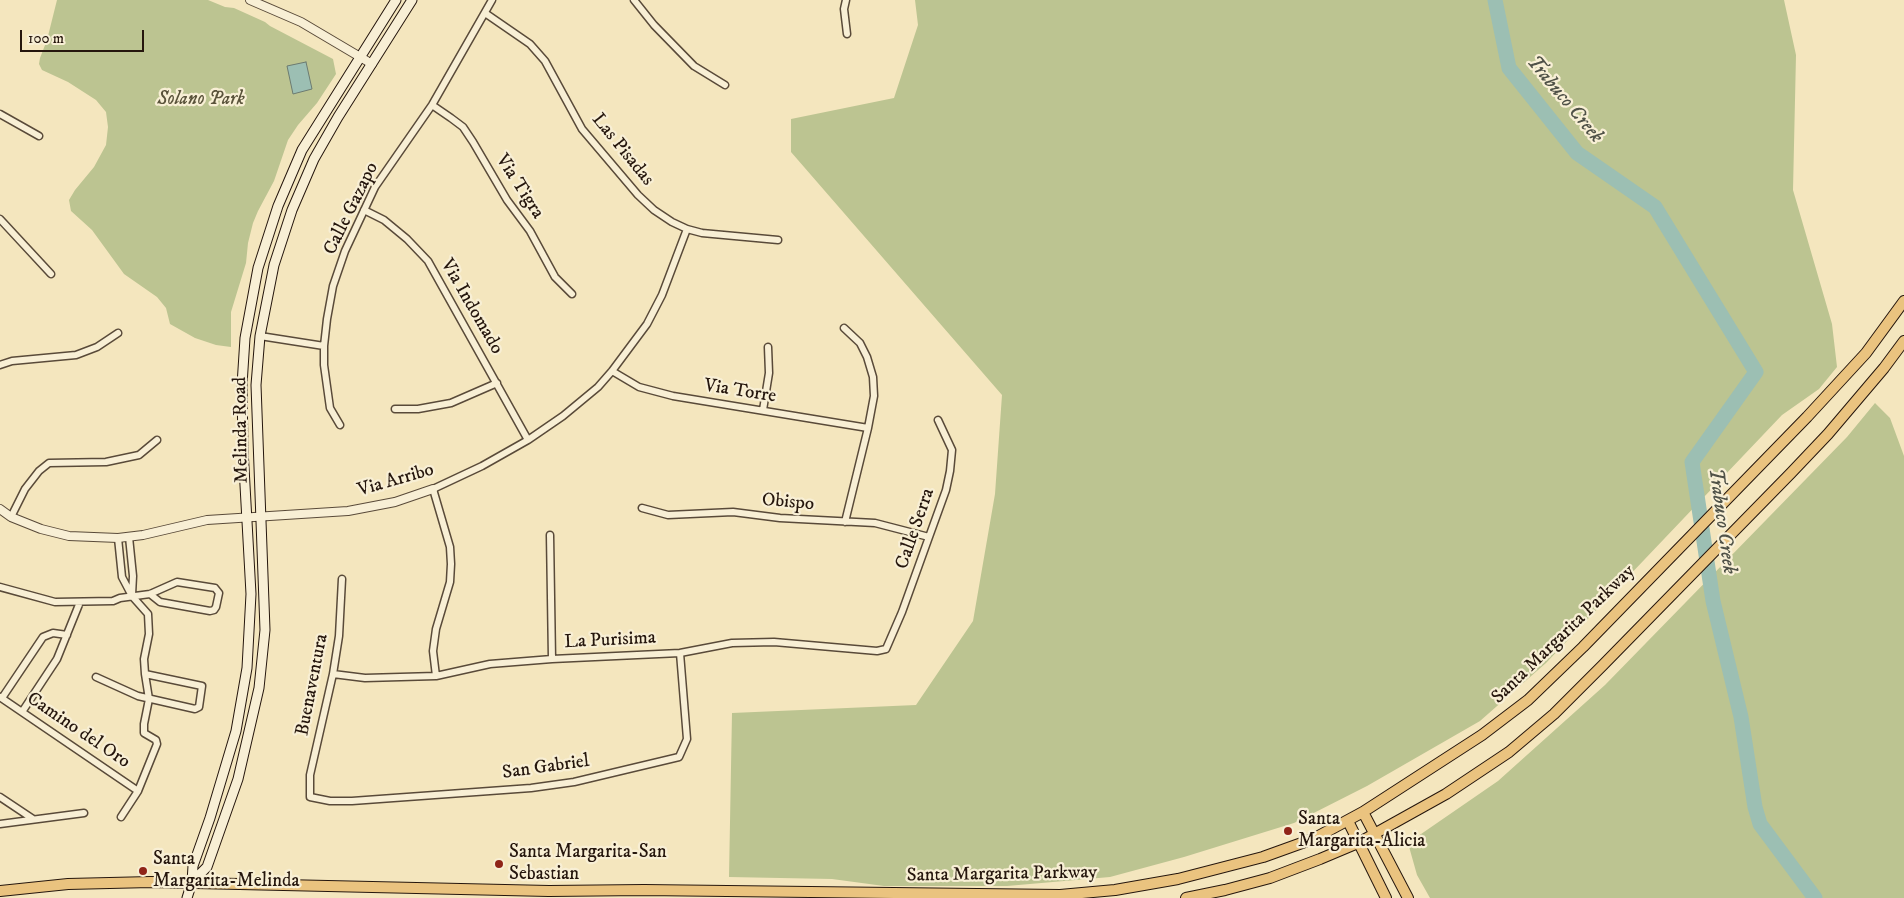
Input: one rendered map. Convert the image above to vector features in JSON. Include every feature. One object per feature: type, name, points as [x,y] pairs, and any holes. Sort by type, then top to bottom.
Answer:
[{"type":"main road","name":"Melinda Road","points":[[187,898],[192,882],[193,866],[231,749],[245,687],[251,614],[242,422],[243,368],[247,321],[258,268],[273,218],[294,168],[314,130],[396,0]]},
{"type":"main road","name":"Melinda Road","points":[[192,882],[207,867],[238,779],[259,688],[265,630],[256,385],[260,336],[272,272],[292,210],[314,160],[412,0]]},
{"type":"main road","name":"Santa Margarita Parkway","points":[[0,891],[68,884],[192,882],[549,894],[746,890],[1060,895],[1106,891],[1178,879],[1263,857],[1312,839],[1348,821],[1482,735],[1528,700],[1807,416],[1866,353],[1904,301]]},
{"type":"main road","points":[[1186,898],[1270,878],[1358,843],[1446,794],[1509,752],[1554,714],[1704,564],[1828,434],[1884,368],[1904,341]]},
{"type":"main road","points":[[1363,812],[1408,898]]},
{"type":"main road","points":[[1348,821],[1386,898]]},
{"type":"street","name":"Calle Gazapo","points":[[340,425],[330,408],[324,365],[327,319],[333,286],[346,251],[375,187],[432,105],[492,0]]},
{"type":"street","points":[[634,0],[654,25],[694,66],[725,85]]},
{"type":"street","points":[[846,0],[844,9],[847,34]]},
{"type":"street","points":[[254,1],[301,22],[372,64]]},
{"type":"street","name":"Las Pisadas","points":[[485,13],[530,44],[545,61],[582,129],[638,196],[654,210],[687,230],[778,240]]},
{"type":"street","name":"Via Tigra","points":[[432,105],[463,127],[506,200],[530,231],[555,277],[572,294]]},
{"type":"street","points":[[0,114],[39,136]]},
{"type":"street","name":"Via Indomado","points":[[364,210],[384,220],[407,239],[428,261],[528,440]]},
{"type":"street","points":[[0,220],[51,274]]},
{"type":"street","name":"Via Arribo","points":[[0,509],[41,529],[68,536],[118,538],[151,534],[207,520],[348,511],[395,502],[433,490],[482,466],[528,440],[563,416],[598,387],[647,324],[662,295],[687,230]]},
{"type":"street","points":[[844,328],[860,343],[872,377],[874,396],[846,522]]},
{"type":"street","points":[[0,365],[12,361],[76,355],[97,347],[118,333]]},
{"type":"street","points":[[260,336],[324,346]]},
{"type":"street","points":[[763,410],[769,373],[768,346]]},
{"type":"street","name":"Via Torre","points":[[612,371],[639,387],[673,396],[868,428]]},
{"type":"street","points":[[395,409],[418,409],[451,403],[497,384]]},
{"type":"street","name":"Calle Serra","points":[[888,646],[946,490],[952,450],[938,420]]},
{"type":"street","points":[[11,516],[25,489],[39,471],[49,463],[106,462],[139,456],[157,440]]},
{"type":"street","points":[[433,490],[450,547],[451,564],[450,582],[436,629],[434,651],[436,676]]},
{"type":"street","name":"Obispo","points":[[642,508],[668,515],[733,512],[780,518],[875,523],[929,537]]},
{"type":"street","points":[[550,535],[552,658]]},
{"type":"street","points":[[129,537],[133,576],[132,596]]},
{"type":"street","points":[[118,538],[122,577],[132,596],[148,614],[149,634],[144,659],[144,674],[149,699],[144,733],[156,740],[157,744],[138,790],[121,817]]},
{"type":"street","name":"Buenaventura","points":[[310,797],[310,775],[333,674],[339,636],[342,579]]},
{"type":"street","points":[[0,587],[44,601],[80,602],[106,602],[150,594],[178,582],[215,588],[218,593],[216,607],[210,611],[160,602],[150,594]]},
{"type":"street","points":[[22,712],[57,659],[80,602]]},
{"type":"street","points":[[1,698],[43,637],[53,633],[67,635]]},
{"type":"street","name":"La Purisima","points":[[333,674],[364,678],[436,676],[490,664],[552,658],[680,653],[732,643],[774,642],[877,651],[886,649],[888,646]]},
{"type":"street","name":"San Gabriel","points":[[310,797],[330,801],[352,801],[531,788],[574,782],[679,757],[687,739],[680,653]]},
{"type":"street","points":[[96,677],[138,696],[197,709],[203,688],[200,686],[144,674]]},
{"type":"street","name":"Camino del Oro","points":[[1,698],[138,790]]},
{"type":"street","points":[[0,797],[33,819]]},
{"type":"street","points":[[0,824],[84,813]]},
{"type":"green space","name":"Solano Park","points":[[57,0],[208,0],[225,7],[234,8],[265,22],[333,59],[336,74],[317,103],[288,140],[274,181],[253,223],[246,263],[231,312],[231,347],[216,345],[195,338],[170,324],[166,308],[157,297],[124,274],[92,230],[71,211],[69,200],[94,167],[106,145],[108,127],[106,112],[96,100],[68,82],[42,70],[39,64]]},
{"type":"green space","points":[[915,0],[1784,0],[1796,55],[1793,190],[1832,324],[1837,367],[1819,389],[1782,415],[1546,663],[1480,721],[1367,786],[1294,823],[1184,857],[1110,877],[1007,886],[884,886],[832,879],[729,877],[732,713],[916,705],[973,621],[995,494],[1002,395],[791,152],[791,119],[894,98],[918,25]]},
{"type":"green space","points":[[1875,403],[1890,418],[1904,456],[1904,898],[1430,898],[1417,875],[1408,843],[1498,781],[1605,685],[1847,437]]},
{"type":"water","points":[[306,62],[312,89],[293,94],[287,66]]},
{"type":"waterway","name":"Trabuco Creek","points":[[1495,0],[1509,68],[1577,153],[1655,207],[1756,372],[1692,462],[1713,601],[1741,717],[1755,807],[1760,824],[1815,898]]},
{"type":"place","name":"Santa Margarita-Alicia","points":[[1288,831]]},
{"type":"place","name":"Santa Margarita-San Sebastian","points":[[499,864]]},
{"type":"place","name":"Santa Margarita-Melinda","points":[[143,871]]}]
